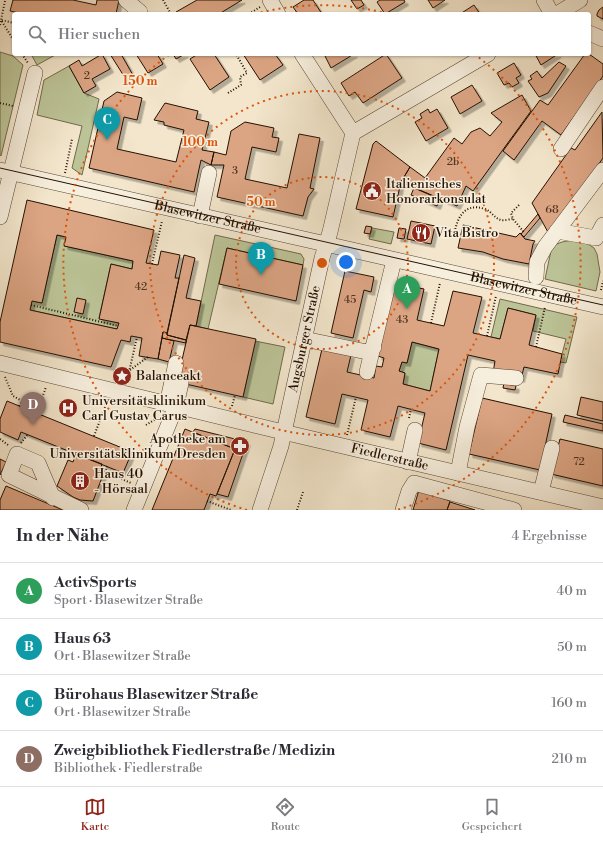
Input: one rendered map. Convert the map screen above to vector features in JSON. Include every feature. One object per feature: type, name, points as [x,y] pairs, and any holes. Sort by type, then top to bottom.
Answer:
[{"type":"street","points":[[126,0],[140,12]]},
{"type":"street","points":[[270,0],[277,12]]},
{"type":"street","points":[[544,0],[551,12]]},
{"type":"street","points":[[560,12],[580,0]]},
{"type":"street","points":[[591,34],[603,39]]},
{"type":"street","points":[[303,56],[353,133],[485,56]]},
{"type":"street","points":[[0,218],[5,172],[35,72]]},
{"type":"street","points":[[561,149],[598,104],[603,87]]},
{"type":"street","name":"Augsburger Straße","points":[[260,510],[281,446],[304,339],[353,133]]},
{"type":"street","points":[[534,284],[537,262],[545,247],[603,170]]},
{"type":"street","name":"Blasewitzer Straße","points":[[5,172],[501,284],[534,284],[603,307]]},
{"type":"street","points":[[200,216],[209,174]]},
{"type":"street","points":[[557,231],[596,238],[603,225]]},
{"type":"street","points":[[387,306],[396,260]]},
{"type":"street","points":[[368,372],[396,260]]},
{"type":"street","points":[[304,339],[366,352],[374,347]]},
{"type":"street","points":[[172,405],[176,363]]},
{"type":"street","name":"Fiedlerstraße","points":[[2,369],[112,390],[408,462],[603,507]]},
{"type":"street","points":[[454,472],[468,427],[481,375],[516,378]]},
{"type":"street","points":[[134,510],[181,383]]},
{"type":"street","points":[[454,472],[461,426]]},
{"type":"street","points":[[408,462],[415,430]]},
{"type":"street","points":[[541,492],[552,448]]},
{"type":"street","points":[[403,510],[409,491],[414,483],[514,510]]},
{"type":"street","points":[[53,498],[81,510]]},
{"type":"path","points":[[163,0],[171,12]]},
{"type":"path","points":[[0,25],[5,2]]},
{"type":"path","points":[[1,20],[12,23]]},
{"type":"path","points":[[1,20],[12,38]]},
{"type":"path","points":[[228,93],[241,84],[240,77],[247,73],[237,56]]},
{"type":"path","points":[[62,184],[72,139]]},
{"type":"path","points":[[519,205],[512,213],[513,219],[523,231],[521,234]]},
{"type":"path","points":[[152,264],[165,208]]},
{"type":"path","points":[[460,236],[454,235],[456,225],[461,214],[465,210],[475,208],[484,209],[501,220],[513,219]]},
{"type":"path","points":[[431,323],[443,271]]},
{"type":"path","points":[[601,290],[603,281]]},
{"type":"path","points":[[486,336],[496,296],[501,284]]},
{"type":"path","points":[[31,306],[118,326]]},
{"type":"path","points":[[536,347],[545,307]]},
{"type":"path","points":[[137,337],[129,370],[148,357]]},
{"type":"path","points":[[2,369],[14,396],[22,401],[35,406],[40,404],[46,387]]},
{"type":"path","points":[[94,436],[112,390]]},
{"type":"path","points":[[232,406],[235,396]]},
{"type":"path","points":[[347,436],[356,397]]},
{"type":"path","points":[[19,406],[22,401]]},
{"type":"path","points":[[146,425],[159,418]]},
{"type":"path","points":[[107,466],[105,472],[132,484]]},
{"type":"path","points":[[297,510],[303,492]]},
{"type":"path","points":[[207,501],[231,510]]},
{"type":"green space","points":[[0,52],[13,56],[23,65],[1,156]]},
{"type":"green space","points":[[32,56],[53,56],[37,65]]},
{"type":"green space","points":[[69,66],[84,93],[99,99],[82,175],[72,168],[82,126],[37,115],[44,80]]},
{"type":"green space","points":[[372,228],[394,232],[391,244],[369,239]]},
{"type":"green space","points":[[57,235],[66,237],[65,246],[133,261],[132,269],[111,264],[99,318],[119,323],[117,329],[30,310],[32,301],[42,303]]},
{"type":"green space","points":[[215,235],[301,254],[304,259],[303,265],[227,248],[208,329],[196,326]]},
{"type":"green space","points":[[573,240],[588,244],[594,248],[597,254],[600,272],[596,291],[545,279],[552,246]]},
{"type":"green space","points":[[500,299],[577,317],[566,363],[560,362],[566,339],[533,331],[536,315],[508,308],[500,339],[491,337]]},
{"type":"green space","points":[[255,341],[285,347],[273,404],[243,397]]},
{"type":"green space","points":[[412,342],[439,349],[430,391],[403,384],[405,373],[399,371],[402,362],[407,363]]},
{"type":"building","points":[[13,0],[73,0],[96,5],[97,0],[119,0],[116,12],[10,11]]},
{"type":"building","points":[[197,0],[242,0],[222,12],[176,12]]},
{"type":"building","points":[[304,0],[313,0],[321,12],[297,12],[293,7]]},
{"type":"building","points":[[351,0],[361,0],[364,5],[357,9]]},
{"type":"building","points":[[380,0],[404,0],[405,2],[388,12],[384,12],[377,2]]},
{"type":"building","points":[[428,0],[445,0],[433,8]]},
{"type":"building","points":[[474,5],[479,12],[463,12]]},
{"type":"building","points":[[603,7],[603,19],[597,16],[597,14]]},
{"type":"building","points":[[591,55],[603,64],[603,76],[561,135],[542,121],[514,160],[503,151],[540,100],[548,105],[584,56]]},
{"type":"building","points":[[99,56],[103,56],[110,69],[92,79],[96,86],[84,93],[69,66],[79,60],[82,66]]},
{"type":"building","points":[[111,56],[122,56],[134,77],[127,81]]},
{"type":"building","points":[[137,56],[158,56],[163,64],[148,73]]},
{"type":"building","points":[[174,56],[181,56],[176,59]]},
{"type":"building","points":[[195,56],[215,56],[229,77],[210,90],[190,59]]},
{"type":"building","points":[[244,56],[276,56],[283,65],[260,80]]},
{"type":"building","points":[[325,56],[351,56],[331,68]]},
{"type":"building","points":[[383,56],[387,56],[402,78],[363,103],[355,92],[349,96],[341,83]]},
{"type":"building","points":[[536,56],[555,56],[541,65]]},
{"type":"building","points":[[559,62],[566,66],[548,93],[539,97],[528,81],[532,79],[530,76],[537,71],[542,78]]},
{"type":"building","points":[[514,63],[521,75],[516,78],[519,83],[512,87],[509,83],[504,85],[497,73]]},
{"type":"building","points":[[472,85],[482,101],[460,114],[451,97]]},
{"type":"building","points":[[117,92],[142,98],[137,120],[124,117],[117,149],[176,162],[184,130],[164,125],[164,122],[154,120],[165,103],[198,111],[196,119],[209,122],[202,150],[214,152],[211,165],[201,160],[194,192],[89,168],[104,101]]},
{"type":"building","points":[[522,95],[531,111],[473,191],[466,186],[457,206],[401,182],[410,167],[425,178],[454,138],[462,144],[471,132],[480,128],[490,136],[502,122],[491,113]]},
{"type":"building","points":[[428,109],[430,113],[437,109],[448,128],[426,141],[415,122],[422,118],[420,114]]},
{"type":"building","points":[[602,112],[603,158],[549,234],[532,203],[571,148],[575,150]]},
{"type":"building","points":[[245,122],[274,128],[272,137],[279,138],[276,152],[252,147],[245,179],[287,188],[299,134],[320,138],[310,188],[314,189],[308,197],[303,216],[217,197],[224,165],[211,165],[214,152],[226,155],[231,131]]},
{"type":"building","points":[[376,141],[410,167],[401,182],[393,217],[356,209],[373,144]]},
{"type":"building","points":[[414,188],[440,199],[437,206],[411,195]]},
{"type":"building","points":[[27,200],[154,230],[146,263],[158,265],[161,251],[180,255],[175,278],[179,278],[167,333],[163,332],[158,359],[139,356],[142,338],[131,336],[130,342],[121,340],[111,367],[0,342],[0,322]],"holes":[[[57,235],[66,237],[64,246],[133,261],[132,269],[111,264],[99,319],[119,323],[117,329],[30,310],[32,301],[42,303]]]},
{"type":"building","points":[[538,214],[540,218],[524,237],[521,234]]},
{"type":"building","points":[[411,221],[435,226],[431,244],[407,239]]},
{"type":"building","points":[[463,225],[516,237],[520,233],[525,239],[535,241],[529,264],[503,259],[483,252],[458,248]]},
{"type":"building","points":[[366,226],[372,227],[370,234],[364,233]]},
{"type":"building","points":[[399,228],[406,229],[404,239],[397,238]]},
{"type":"building","points":[[227,248],[303,265],[296,301],[219,284]]},
{"type":"building","points":[[184,255],[195,258],[186,298],[201,301],[196,326],[190,325],[186,340],[167,335]]},
{"type":"building","points":[[345,271],[374,277],[371,292],[364,290],[353,338],[331,333]]},
{"type":"building","points":[[395,283],[424,289],[417,320],[444,326],[453,291],[482,297],[473,333],[500,339],[508,308],[536,315],[529,345],[562,354],[558,374],[524,367],[521,379],[493,373],[495,361],[468,355],[446,450],[418,443],[425,413],[398,406],[390,437],[361,430],[368,400],[342,394],[335,424],[306,417],[322,349],[351,355],[347,372],[374,378],[376,366],[382,367],[384,358],[378,356]],"holes":[[[412,342],[439,349],[430,391],[403,384],[405,373],[399,371],[402,362],[407,363]]]},
{"type":"building","points":[[77,298],[86,300],[83,314],[74,312]]},
{"type":"building","points":[[190,325],[256,339],[243,397],[177,382]]},
{"type":"building","points":[[163,332],[167,333],[167,335],[186,340],[186,343],[162,338]]},
{"type":"building","points":[[162,338],[174,341],[169,362],[158,359]]},
{"type":"building","points":[[504,383],[516,386],[515,390],[503,388]]},
{"type":"building","points":[[581,397],[603,402],[603,421],[577,415]]},
{"type":"building","points":[[482,398],[552,414],[540,470],[469,454]]},
{"type":"building","points":[[7,401],[132,452],[123,473],[21,432],[18,440],[0,432],[0,419]]},
{"type":"building","points":[[565,415],[603,424],[603,431],[563,422]]},
{"type":"building","points":[[185,429],[235,449],[217,494],[216,496],[210,494],[204,510],[152,510]]},
{"type":"building","points":[[195,429],[247,442],[228,497],[217,494],[235,449],[193,432]]},
{"type":"building","points":[[560,439],[603,449],[603,486],[551,474]]},
{"type":"building","name":"Haus 40 - Hörsaal","points":[[76,454],[102,464],[99,473],[103,475],[93,501],[80,500],[57,486],[68,460],[73,462]]},
{"type":"building","points":[[0,459],[6,462],[0,475]]},
{"type":"building","points":[[6,486],[63,510],[0,510],[0,500]]},
{"type":"building","points":[[419,490],[450,501],[447,510],[413,510]]},
{"type":"building","points":[[450,502],[475,510],[447,510]]},
{"type":"tram line","points":[[0,168],[603,305]]},
{"type":"place","name":"Bürohaus Blasewitzer Straße","points":[[107,140]]},
{"type":"place","name":"Italienisches Honorarkonsulat","points":[[372,191]]},
{"type":"place","name":"Vita Bistro","points":[[421,233]]},
{"type":"place","name":"Haus 63","points":[[261,275]]},
{"type":"place","name":"ActivSports","points":[[407,309]]},
{"type":"place","name":"Balanceakt","points":[[122,376]]},
{"type":"place","name":"Universitätsklinikum Carl Gustav Carus","points":[[68,408]]},
{"type":"place","name":"Zweigbibliothek Fiedlerstraße / Medizin","points":[[33,425]]},
{"type":"place","name":"Apotheke am Universitätsklinikum Dresden","points":[[240,446]]},
{"type":"place","name":"Haus 40 - Hörsaal","points":[[80,481]]}]
